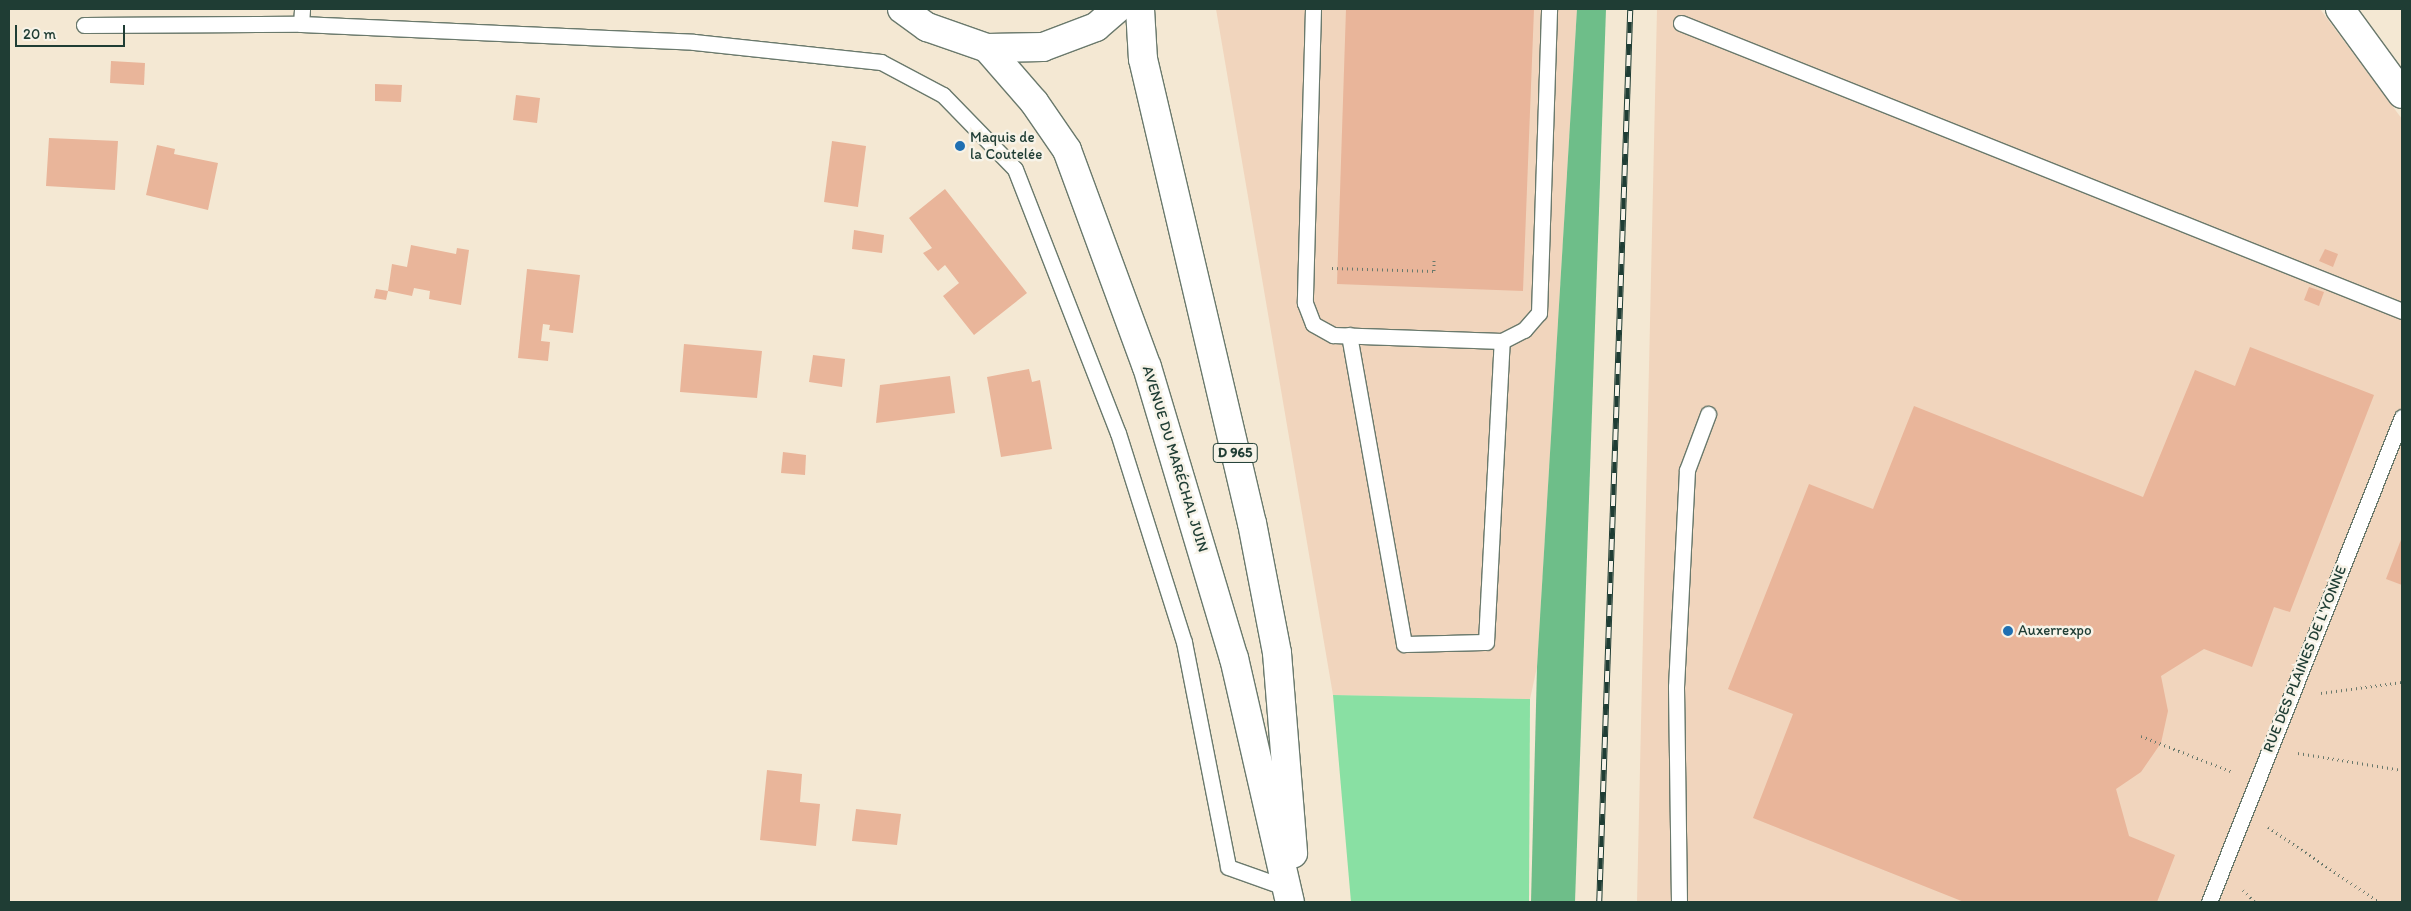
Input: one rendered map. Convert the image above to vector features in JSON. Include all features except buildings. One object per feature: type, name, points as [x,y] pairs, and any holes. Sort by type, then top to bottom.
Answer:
[{"type":"main road","points":[[902,9],[927,27],[986,48],[1043,47],[1096,27],[1116,9]]},
{"type":"main road","name":"D 965","points":[[1140,9],[1142,59],[1252,523],[1277,653],[1291,897]]},
{"type":"main road","points":[[2340,9],[2402,94]]},
{"type":"main road","name":"AVENUE DU MARÉCHAL JUIN","points":[[986,48],[1034,102],[1067,150],[1121,292],[1234,658],[1291,897]]},
{"type":"lane","points":[[301,24],[302,9]]},
{"type":"lane","points":[[1314,9],[1305,303],[1313,324],[1333,335],[1502,341],[1524,330],[1539,313],[1549,9]]},
{"type":"lane","points":[[1681,23],[2402,311]]},
{"type":"lane","points":[[84,25],[301,24],[694,42],[872,61],[943,95],[1015,169],[1118,432],[1184,642],[1228,867],[1291,897]]},
{"type":"lane","points":[[1349,335],[1404,644],[1486,642],[1502,341]]},
{"type":"lane","points":[[1679,902],[1676,687],[1687,470],[1708,414]]},
{"type":"lane","name":"RUE DES PLAINES DE L'YONNE","points":[[2209,902],[2402,417]]},
{"type":"path","points":[[1329,258],[1329,268],[1434,271],[1434,259]]},
{"type":"path","points":[[2290,698],[2402,682]]},
{"type":"path","points":[[2141,736],[2256,781]]},
{"type":"path","points":[[2270,749],[2402,770]]},
{"type":"path","points":[[2244,812],[2379,902]]},
{"type":"shaded area","points":[[1216,9],[1577,9],[1537,667],[1530,699],[1333,695]]},
{"type":"shaded area","points":[[1657,9],[2320,9],[2402,119],[2402,902],[1637,902]]},
{"type":"green space","points":[[1577,9],[1606,9],[1575,902],[1531,902],[1537,667]]},
{"type":"green space","points":[[1333,695],[1530,699],[1529,902],[1351,902]]},
{"type":"railway","points":[[1599,902],[1630,9]]},
{"type":"place","name":"Maquis de la Coutelée","points":[[960,146]]},
{"type":"place","name":"Auxerrexpo","points":[[2008,631]]}]
